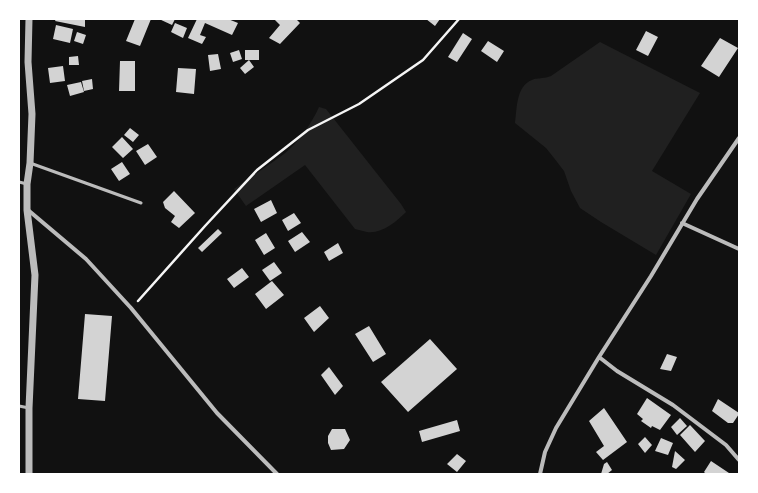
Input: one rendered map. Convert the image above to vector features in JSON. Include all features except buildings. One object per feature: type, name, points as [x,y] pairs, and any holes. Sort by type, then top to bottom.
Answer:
[{"type":"street","points":[[29,19],[28,62],[32,114],[30,163],[27,184],[28,210],[35,275],[29,408],[30,474]]},
{"type":"street","points":[[540,474],[545,452],[556,428],[651,276],[697,199],[739,138]]},
{"type":"street","points":[[28,210],[86,260],[131,308],[217,413],[277,474]]},
{"type":"street","points":[[682,223],[739,249]]},
{"type":"street","points":[[599,357],[617,371],[673,405],[726,445],[739,460]]},
{"type":"lane","points":[[30,163],[141,203]]},
{"type":"lane","points":[[19,182],[27,184]]},
{"type":"lane","points":[[19,406],[29,408]]},
{"type":"path","points":[[131,308],[257,170],[308,130],[359,104],[423,60],[459,19]]},
{"type":"shaded area","points":[[600,42],[700,93],[652,171],[691,194],[656,255],[580,208],[571,191],[564,171],[546,148],[515,123],[518,98],[523,87],[527,83],[534,79],[551,76]]},
{"type":"shaded area","points":[[319,107],[326,109],[401,204],[406,212],[398,220],[378,231],[367,232],[355,229],[305,165],[246,206],[234,189],[289,149],[313,120]]}]
